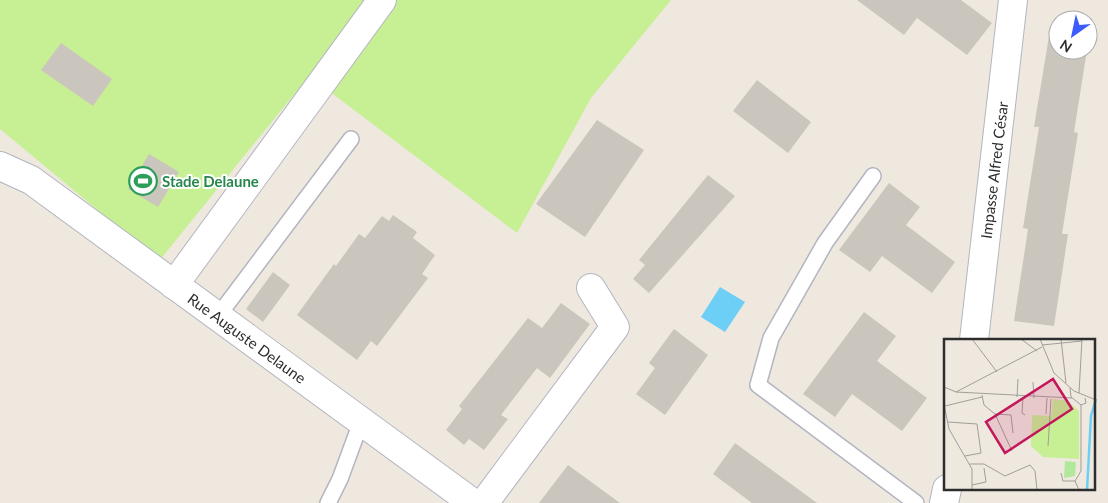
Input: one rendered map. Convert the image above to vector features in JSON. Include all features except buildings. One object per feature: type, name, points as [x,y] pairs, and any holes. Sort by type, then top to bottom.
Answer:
[{"type":"street","points":[[174,285],[382,0]]},
{"type":"street","name":"Impasse Alfred César","points":[[974,339],[1013,0]]},
{"type":"street","name":"Rue Auguste Delaune","points":[[7,173],[31,180],[473,503]]},
{"type":"street","points":[[484,503],[615,327],[591,288]]},
{"type":"street","points":[[944,503],[947,490]]},
{"type":"lane","points":[[218,316],[351,139]]},
{"type":"lane","points":[[873,176],[825,243],[771,338],[758,385],[916,503]]},
{"type":"lane","points":[[328,503],[340,479],[361,422]]},
{"type":"green space","name":"Stade Delaune","points":[[0,0],[671,0],[591,98],[517,233],[309,76],[159,261],[0,129]]},
{"type":"water","points":[[720,287],[745,302],[725,332],[701,317]]},
{"type":"place","name":"Stade Delaune","points":[[143,181]]}]
